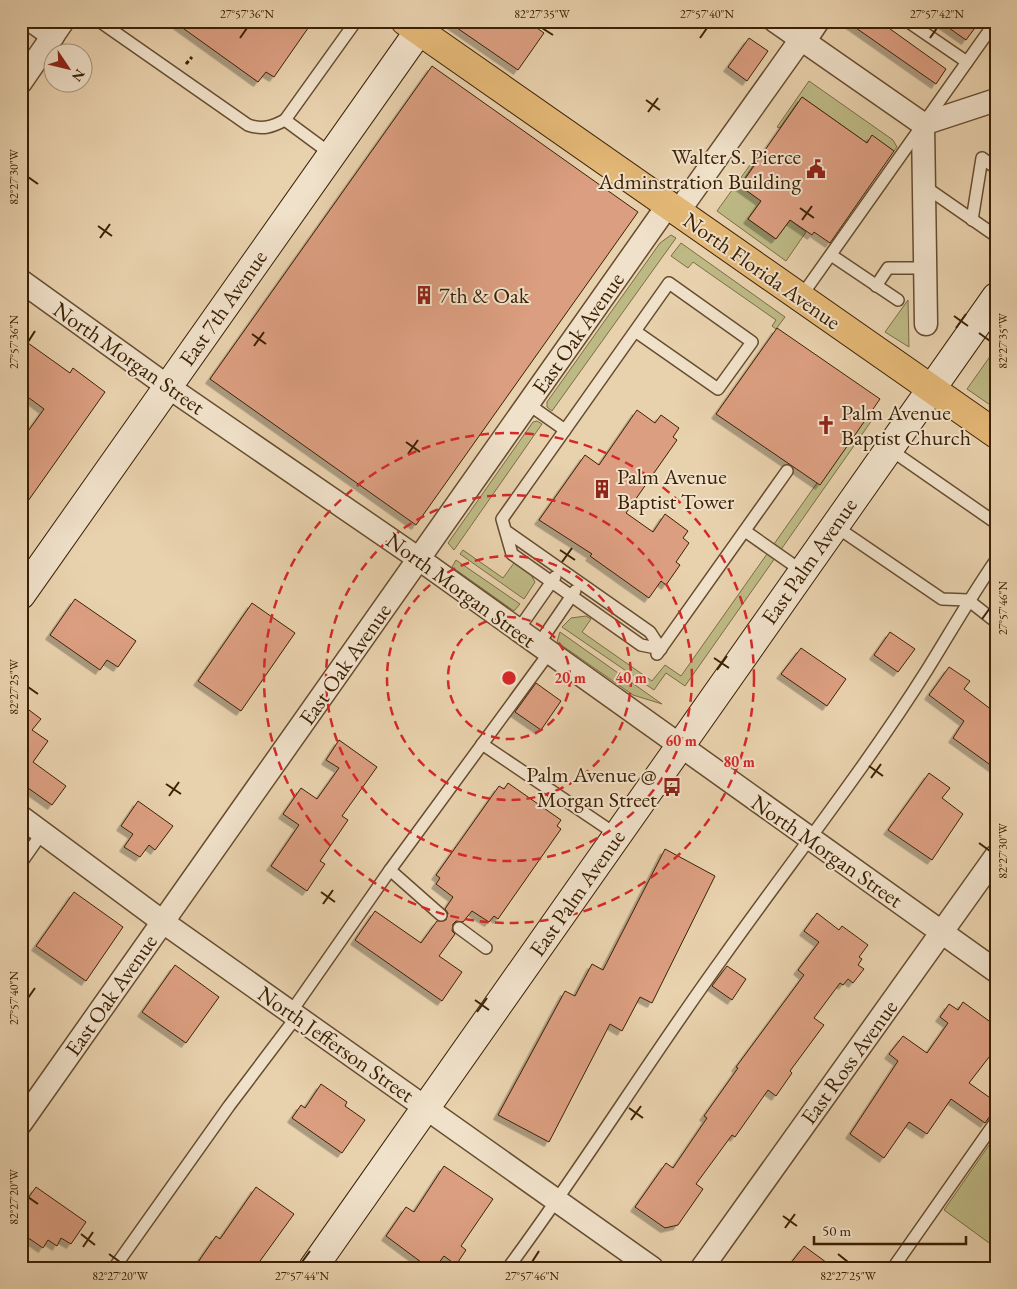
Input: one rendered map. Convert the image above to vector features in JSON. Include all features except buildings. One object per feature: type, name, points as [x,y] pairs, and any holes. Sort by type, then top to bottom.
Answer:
[{"type":"main road","name":"North Florida Avenue","points":[[416,25],[673,209],[996,434]]},
{"type":"street","points":[[21,82],[58,29],[32,21]]},
{"type":"street","points":[[775,21],[923,124]]},
{"type":"street","name":"East Oak Avenue","points":[[21,1123],[528,404],[799,42],[804,42],[818,21]]},
{"type":"street","name":"East 7th Avenue","points":[[21,595],[331,154],[416,25]]},
{"type":"street","points":[[923,124],[996,100]]},
{"type":"street","points":[[923,124],[926,324]]},
{"type":"street","name":"North Morgan Street","points":[[21,281],[167,386],[419,559],[679,747],[996,971]]},
{"type":"street","name":"East Palm Avenue","points":[[313,1268],[996,297]]},
{"type":"street","name":"North Jefferson Street","points":[[21,817],[163,922],[652,1268]]},
{"type":"street","name":"East Ross Avenue","points":[[702,1268],[996,856]]},
{"type":"lane","points":[[99,21],[248,125],[259,129],[274,126],[285,120],[356,21]]},
{"type":"lane","points":[[907,21],[967,62]]},
{"type":"lane","points":[[800,298],[996,21]]},
{"type":"lane","points":[[285,120],[331,154]]},
{"type":"lane","points":[[972,220],[982,158],[996,168]]},
{"type":"lane","points":[[924,186],[996,236]]},
{"type":"lane","points":[[831,254],[898,300]]},
{"type":"lane","points":[[876,286],[888,268],[926,268]]},
{"type":"lane","points":[[635,331],[718,389],[752,342],[669,284],[635,331],[502,520],[512,554],[641,645],[659,651]]},
{"type":"lane","points":[[528,404],[565,430]]},
{"type":"lane","points":[[888,448],[996,524]]},
{"type":"lane","points":[[659,651],[787,471]]},
{"type":"lane","points":[[834,525],[942,599],[968,600],[996,622]]},
{"type":"lane","points":[[506,531],[650,632],[659,651]]},
{"type":"lane","points":[[745,531],[802,571]]},
{"type":"lane","points":[[508,1268],[558,1201],[648,1063],[810,839],[927,670],[968,600],[996,560]]},
{"type":"lane","points":[[518,630],[561,570]]},
{"type":"lane","points":[[114,1268],[294,1014],[390,870],[482,744],[543,649],[572,596],[581,584]]},
{"type":"lane","points":[[482,744],[617,835]]},
{"type":"lane","points":[[21,863],[42,833]]},
{"type":"lane","points":[[390,870],[441,915]]},
{"type":"lane","points":[[459,928],[486,948]]},
{"type":"lane","points":[[893,1268],[996,1121]]},
{"type":"shaded area","points":[[809,81],[893,140],[897,147],[894,151],[872,136],[867,143],[802,97],[780,128],[777,127]]},
{"type":"shaded area","points":[[760,151],[762,153],[740,185],[761,201],[748,219],[776,239],[790,220],[806,232],[786,261],[717,211]]},
{"type":"shaded area","points":[[671,235],[676,238],[552,411],[547,407],[547,402],[660,243]]},
{"type":"shaded area","points":[[681,243],[785,317],[776,329],[772,326],[776,320],[693,262],[688,268],[671,256]]},
{"type":"shaded area","points":[[908,300],[909,347],[885,332]]},
{"type":"shaded area","points":[[996,348],[996,389],[993,394],[996,396],[996,409],[967,389]]},
{"type":"shaded area","points":[[872,410],[877,413],[685,686],[666,673],[654,690],[562,627],[571,618],[586,616],[591,619],[582,632],[652,681],[665,665],[681,676],[817,483]]},
{"type":"shaded area","points":[[537,421],[542,424],[454,550],[448,543],[533,422]]},
{"type":"shaded area","points":[[463,550],[503,578],[514,563],[531,575],[535,582],[524,599],[460,554]]},
{"type":"shaded area","points":[[456,560],[520,604],[514,611],[452,567]]},
{"type":"shaded area","points":[[560,632],[662,704],[633,695],[557,642]]},
{"type":"shaded area","points":[[996,1135],[996,1248],[944,1210]]},
{"type":"place","name":"Walter S. Pierce Adminstration Building","points":[[816,169]]},
{"type":"place","name":"7th & Oak","points":[[424,295]]},
{"type":"place","name":"Palm Avenue Baptist Church","points":[[826,425]]},
{"type":"place","name":"Palm Avenue Baptist Tower","points":[[602,489]]},
{"type":"place","name":"Palm Avenue @ Morgan Street","points":[[672,787]]}]
